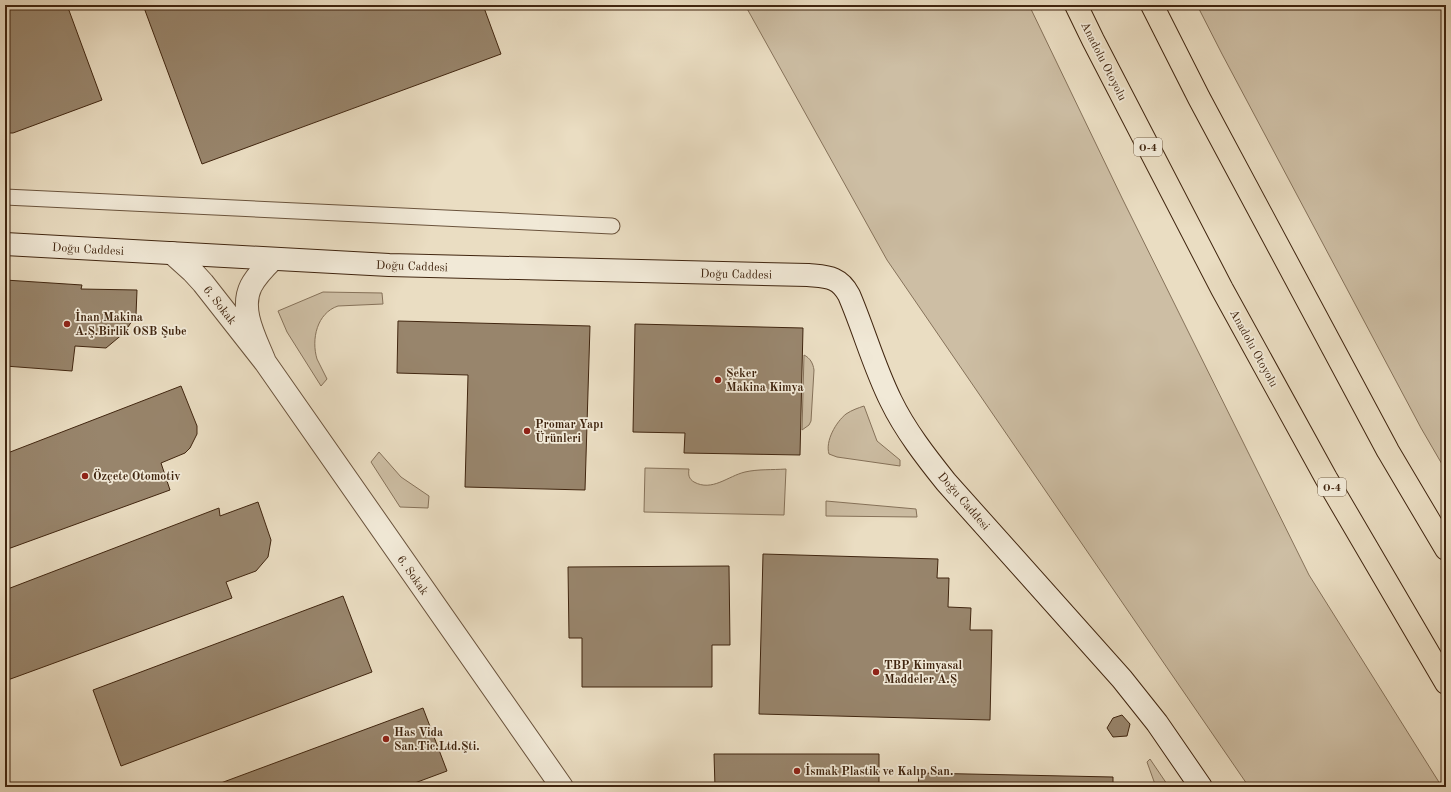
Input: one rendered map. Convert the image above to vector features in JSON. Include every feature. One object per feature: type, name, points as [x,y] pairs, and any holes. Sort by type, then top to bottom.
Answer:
[{"type":"highway","name":"Anadolu Otoyolu","points":[[1076,5],[1222,289],[1330,484],[1446,683]]},
{"type":"highway","points":[[1152,5],[1198,98],[1388,451],[1446,549]]},
{"type":"street","name":"Doğu Caddesi","points":[[5,244],[389,265],[808,275],[825,277],[836,281],[844,286],[849,295],[878,373],[891,402],[905,426],[926,456],[946,482],[1122,678],[1157,723],[1201,787]]},
{"type":"street","name":"6. Sokak","points":[[172,253],[203,283],[265,362],[562,787]]},
{"type":"street","name":"6. Sokak","points":[[265,362],[250,320],[247,304],[251,286],[273,259]]},
{"type":"lane","points":[[5,197],[612,226]]},
{"type":"shaded area","points":[[745,5],[1029,5],[1122,198],[1309,575],[1442,787],[1249,787],[887,260]]},
{"type":"shaded area","points":[[1197,5],[1446,5],[1446,471],[1421,428]]},
{"type":"shaded area","points":[[323,292],[382,293],[383,304],[338,306],[325,314],[317,328],[315,335],[315,351],[317,359],[327,379],[321,386],[287,332],[278,311]]},
{"type":"shaded area","points":[[804,355],[811,361],[814,370],[811,421],[809,425],[802,430]]},
{"type":"shaded area","points":[[864,406],[877,441],[900,460],[900,466],[837,457],[829,454],[828,449],[832,432],[842,417],[855,409]]},
{"type":"shaded area","points":[[379,452],[401,477],[429,496],[428,508],[400,507],[371,462]]},
{"type":"shaded area","points":[[645,468],[689,469],[689,477],[691,480],[701,485],[714,484],[745,472],[786,469],[784,515],[644,512]]},
{"type":"shaded area","points":[[826,501],[916,509],[917,517],[826,516]]},
{"type":"shaded area","points":[[1150,759],[1169,787],[1156,787],[1147,762]]},
{"type":"building","points":[[5,5],[67,5],[102,100],[13,133],[5,133]]},
{"type":"building","points":[[143,5],[483,5],[501,54],[202,164]]},
{"type":"building","name":"İnan Makina A.Ş.Birlik OSB Şube","points":[[5,280],[82,285],[81,289],[137,290],[136,315],[124,333],[106,348],[75,346],[72,371],[5,366]]},
{"type":"building","name":"Promar Yapı Ürünleri","points":[[398,321],[590,326],[585,490],[465,487],[468,375],[397,373]]},
{"type":"building","name":"Şeker Makina Kimya","points":[[635,324],[803,328],[800,455],[684,453],[685,433],[633,432]]},
{"type":"building","name":"Özçete Otomotiv","points":[[181,386],[197,426],[197,434],[190,448],[185,453],[161,463],[170,490],[5,550],[5,454]]},
{"type":"building","points":[[258,502],[271,540],[268,557],[256,571],[226,582],[232,598],[5,681],[5,590],[219,508],[220,516]]},
{"type":"building","name":"TBP Kimyasal Maddeler A.Ş","points":[[763,554],[938,559],[937,578],[949,578],[948,607],[971,608],[970,630],[992,630],[990,720],[759,714]]},
{"type":"building","points":[[729,566],[730,645],[712,645],[712,687],[582,687],[582,638],[569,638],[568,567]]},
{"type":"building","points":[[343,596],[372,672],[121,766],[93,690]]},
{"type":"building","name":"Has Vida San.Tic.Ltd.Şti.","points":[[423,708],[447,771],[404,787],[210,787]]},
{"type":"building","points":[[1122,715],[1130,724],[1127,736],[1113,737],[1107,728],[1113,718]]},
{"type":"building","name":"İsmak Plastik ve Kalıp San.","points":[[714,754],[879,754],[879,787],[715,787]]},
{"type":"building","points":[[919,773],[1113,777],[1113,787],[918,787]]},
{"type":"place","name":"İnan Makina A.Ş.Birlik OSB Şube","points":[[67,324]]},
{"type":"place","name":"Şeker Makina Kimya","points":[[718,380]]},
{"type":"place","name":"Promar Yapı Ürünleri","points":[[527,431]]},
{"type":"place","name":"Özçete Otomotiv","points":[[85,476]]},
{"type":"place","name":"TBP Kimyasal Maddeler A.Ş","points":[[876,672]]},
{"type":"place","name":"Has Vida San.Tic.Ltd.Şti.","points":[[386,739]]},
{"type":"place","name":"İsmak Plastik ve Kalıp San.","points":[[797,771]]}]
